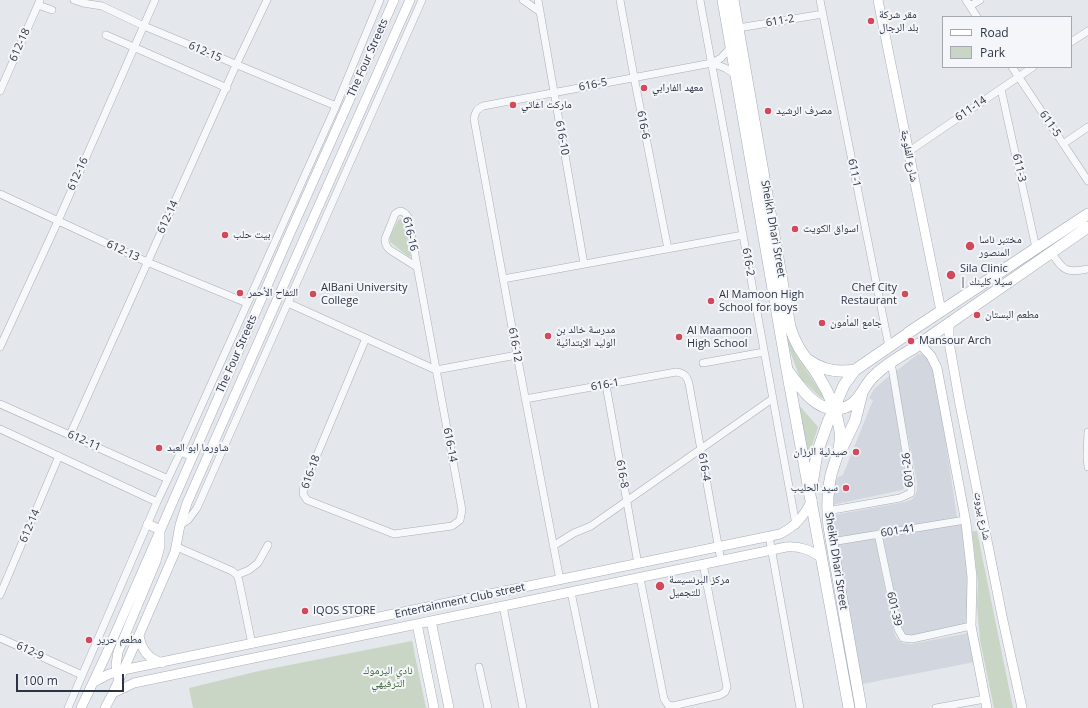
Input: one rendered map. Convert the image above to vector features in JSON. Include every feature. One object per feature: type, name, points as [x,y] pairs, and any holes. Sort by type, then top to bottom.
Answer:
[{"type":"main road","name":"The Four Streets","points":[[85,706],[192,456],[394,0]]},
{"type":"main road","name":"The Four Streets","points":[[105,708],[121,677],[177,547],[180,525],[187,503],[410,0]]},
{"type":"main road","name":"Sheikh Dhari Street","points":[[723,0],[787,370],[849,708]]},
{"type":"main road","name":"Sheikh Dhari Street","points":[[733,0],[790,327],[797,347],[825,387],[834,409],[840,434],[839,454],[831,476],[827,500],[827,512],[861,708]]},
{"type":"main road","name":"شارع الفلوجة","points":[[878,0],[941,311]]},
{"type":"main road","points":[[812,500],[813,471],[817,453],[844,384],[855,370],[1088,214]]},
{"type":"main road","points":[[787,370],[814,401],[822,407],[834,409],[848,406],[855,401],[873,377],[891,362],[1088,227]]},
{"type":"main road","points":[[291,231],[305,238]]},
{"type":"main road","name":"شارع بيروت","points":[[949,323],[949,342],[1002,616],[1022,708]]},
{"type":"main road","name":"شارع بيروت","points":[[916,346],[928,351],[934,360],[936,368],[965,520],[972,577],[971,626],[987,708]]},
{"type":"main road","points":[[805,358],[826,369],[841,371],[855,370]]},
{"type":"main road","points":[[839,454],[855,421],[862,392]]},
{"type":"main road","points":[[942,400],[946,395],[951,394],[960,399]]},
{"type":"main road","points":[[181,452],[192,456]]},
{"type":"main road","name":"Entertainment Club street","points":[[121,677],[162,663],[780,534],[796,525],[806,513],[812,500]]},
{"type":"main road","points":[[121,677],[116,659],[118,652],[156,561],[160,546],[160,530],[148,524]]},
{"type":"main road","name":"Entertainment Club street","points":[[94,682],[109,674],[121,677],[134,683],[417,628],[503,606],[772,550],[796,546],[805,548],[822,558]]},
{"type":"main road","points":[[599,572],[600,586]]},
{"type":"main road","points":[[432,625],[449,708]]},
{"type":"main road","points":[[417,628],[434,708]]},
{"type":"main road","points":[[139,635],[142,646],[148,655],[162,663]]},
{"type":"main road","points":[[118,652],[123,657],[130,656]]},
{"type":"street","name":"612-15","points":[[74,0],[83,4],[102,6],[144,26],[336,106]]},
{"type":"street","name":"612-16","points":[[0,347],[58,221],[155,0]]},
{"type":"street","name":"612-14","points":[[70,435],[227,88],[236,65],[267,0]]},
{"type":"street","points":[[68,708],[157,502],[181,452],[336,106],[380,0]]},
{"type":"street","points":[[180,525],[188,520],[197,508],[422,0]]},
{"type":"street","points":[[523,0],[540,12]]},
{"type":"street","name":"616-10","points":[[538,0],[584,264]]},
{"type":"street","name":"616-6","points":[[620,0],[668,249]]},
{"type":"street","name":"616-2","points":[[700,0],[796,525]]},
{"type":"street","name":"611-1","points":[[820,0],[889,347]]},
{"type":"street","points":[[976,16],[968,3],[980,0]]},
{"type":"street","points":[[39,2],[52,10]]},
{"type":"street","name":"612-18","points":[[0,90],[39,2]]},
{"type":"street","name":"611-2","points":[[738,28],[823,14]]},
{"type":"street","points":[[1072,41],[1088,31]]},
{"type":"street","points":[[106,35],[227,88]]},
{"type":"street","points":[[712,63],[721,58],[731,47]]},
{"type":"street","points":[[712,63],[725,68],[736,75]]},
{"type":"street","name":"616-5","points":[[476,110],[483,106],[712,63]]},
{"type":"street","name":"611-5","points":[[1013,68],[1088,181]]},
{"type":"street","name":"611-14","points":[[908,152],[1031,68]]},
{"type":"street","name":"611-3","points":[[1001,89],[1036,248]]},
{"type":"street","name":"616-12","points":[[476,110],[474,119],[516,355],[560,580]]},
{"type":"street","points":[[1063,144],[1088,127]]},
{"type":"street","name":"612-13","points":[[0,194],[147,262],[247,303]]},
{"type":"street","name":"616-16","points":[[417,267],[390,250],[385,242],[395,214],[398,211],[406,213],[408,217],[436,370]]},
{"type":"street","points":[[503,279],[743,235]]},
{"type":"street","points":[[1051,252],[1059,264],[1065,269],[1076,272],[1088,269]]},
{"type":"street","points":[[288,303],[436,370],[516,355]]},
{"type":"street","name":"616-18","points":[[366,338],[304,486],[303,494],[307,500],[394,534],[452,526],[460,520]]},
{"type":"street","points":[[703,362],[764,352]]},
{"type":"street","name":"601-26","points":[[827,512],[900,498],[910,493],[911,482],[891,362]]},
{"type":"street","name":"616-14","points":[[436,370],[462,510],[460,520]]},
{"type":"street","name":"616-1","points":[[525,399],[676,372],[680,372],[685,375]]},
{"type":"street","name":"616-4","points":[[685,375],[688,378],[721,561]]},
{"type":"street","name":"616-8","points":[[606,384],[638,564]]},
{"type":"street","points":[[553,546],[574,533],[591,526],[772,399]]},
{"type":"street","name":"612-11","points":[[0,404],[168,478]]},
{"type":"street","points":[[0,429],[157,502]]},
{"type":"street","points":[[1088,432],[1088,467]]},
{"type":"street","name":"612-14","points":[[0,595],[60,456]]},
{"type":"street","name":"601-41","points":[[831,542],[965,520]]},
{"type":"street","name":"601-39","points":[[878,534],[898,629],[903,638],[907,640],[971,626]]},
{"type":"street","points":[[769,536],[800,708]]},
{"type":"street","points":[[237,575],[249,570],[258,563],[268,545]]},
{"type":"street","points":[[177,547],[232,570],[237,575],[252,644]]},
{"type":"street","points":[[640,578],[665,701],[668,705],[673,706],[720,695],[725,692],[727,687],[703,564]]},
{"type":"street","points":[[571,592],[595,708]]},
{"type":"street","points":[[503,606],[523,708]]},
{"type":"street","name":"612-9","points":[[0,638],[82,675]]},
{"type":"street","points":[[480,667],[488,708]]},
{"type":"street","points":[[936,708],[985,698]]},
{"type":"street","points":[[699,700],[700,708]]},
{"type":"shaded area","points":[[918,354],[926,355],[935,371],[957,517],[955,520],[837,538],[833,517],[834,515],[905,502],[911,500],[915,496],[917,482],[895,372]]},
{"type":"shaded area","points":[[890,376],[907,486],[902,490],[832,505],[835,483],[838,477],[843,475],[873,400],[869,398],[874,389]]},
{"type":"shaded area","points":[[961,523],[968,581],[969,627],[903,638],[883,538]]},
{"type":"shaded area","points":[[875,538],[894,633],[897,639],[902,643],[911,644],[969,633],[975,662],[862,684],[838,546],[840,543]]},
{"type":"green space","points":[[401,219],[404,222],[411,256],[409,257],[390,242],[390,237],[398,220]]},
{"type":"green space","points":[[786,334],[798,358],[825,398],[824,399],[800,378],[790,351]]},
{"type":"green space","points":[[798,404],[818,427],[808,458]]},
{"type":"green space","points":[[972,531],[977,531],[1013,708],[994,708],[980,640],[977,606],[978,585]]},
{"type":"green space","name":"نادي اليرموك الترفيهي","points":[[412,641],[426,708],[193,708],[189,688],[259,671]]},
{"type":"place","name":"مقر شركة بلد الرجال","points":[[871,21]]},
{"type":"place","name":"معهد الفارابي","points":[[644,88]]},
{"type":"place","name":"ماركت اغاتي","points":[[513,105]]},
{"type":"place","name":"مصرف الرشيد","points":[[768,111]]},
{"type":"place","name":"اسواق الكويت","points":[[795,229]]},
{"type":"place","name":"بيت حلب","points":[[225,235]]},
{"type":"place","name":"مختبر ناسا المنصور","points":[[970,246]]},
{"type":"place","name":"Sila Clinic | سيلا كلينك","points":[[951,275]]},
{"type":"place","name":"التفاح الأحمر","points":[[240,293]]},
{"type":"place","name":"AlBani University College","points":[[313,294]]},
{"type":"place","name":"Chef City Restaurant","points":[[905,294]]},
{"type":"place","name":"Al Mamoon High School for boys","points":[[711,301]]},
{"type":"place","name":"مطعم البستان","points":[[977,315]]},
{"type":"place","name":"جامع المأمون","points":[[822,323]]},
{"type":"place","name":"مدرسة خالد بن الوليد الإبتدائية","points":[[548,336]]},
{"type":"place","name":"Al Maamoon High School","points":[[679,337]]},
{"type":"place","name":"Mansour Arch","points":[[911,341]]},
{"type":"place","name":"شاورما ابو العبد","points":[[159,448]]},
{"type":"place","name":"صيدلية الرزان","points":[[856,452]]},
{"type":"place","name":"سيد الحليب","points":[[846,488]]},
{"type":"place","name":"مركز البرنسيسة للتجميل","points":[[660,586]]},
{"type":"place","name":"IQOS STORE","points":[[305,611]]},
{"type":"place","name":"مطعم حرير","points":[[89,640]]}]
